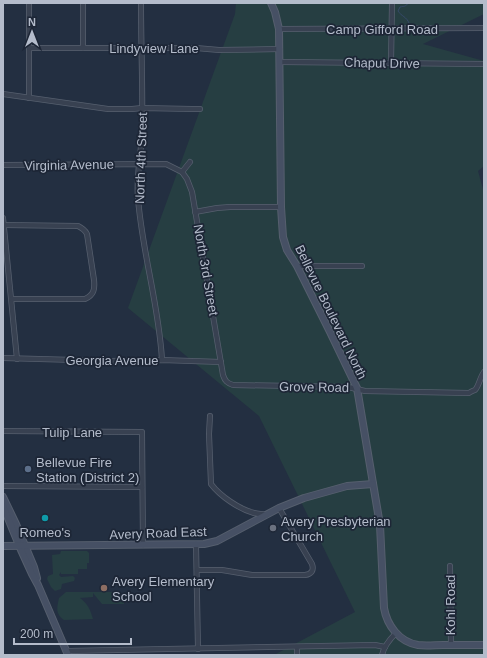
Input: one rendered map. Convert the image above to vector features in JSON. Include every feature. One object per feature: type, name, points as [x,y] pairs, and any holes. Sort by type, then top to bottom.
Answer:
[{"type":"main road","name":"Bellevue Boulevard North","points":[[270,3],[276,12],[279,29],[281,206],[283,237],[287,250],[297,266],[357,388],[380,525],[385,616],[396,633],[403,639],[417,645],[484,645]]},
{"type":"main road","name":"Avery Road East","points":[[3,546],[204,544],[217,541],[279,508],[304,498],[338,488],[373,484]]},
{"type":"main road","points":[[3,497],[10,510],[22,546]]},
{"type":"main road","points":[[3,506],[34,567],[38,585],[67,653]]},
{"type":"street","points":[[29,3],[29,98]]},
{"type":"street","points":[[82,3],[83,48]]},
{"type":"street","name":"North 4th Street","points":[[141,3],[142,108],[138,197],[143,236],[161,341],[162,360]]},
{"type":"street","points":[[391,63],[392,3]]},
{"type":"street","name":"Camp Gifford Road","points":[[279,29],[484,28]]},
{"type":"street","name":"Lindyview Lane","points":[[29,48],[196,48],[219,50],[280,49]]},
{"type":"street","name":"Chaput Drive","points":[[280,62],[484,64]]},
{"type":"street","points":[[417,64],[417,69]]},
{"type":"street","points":[[3,94],[108,108],[200,109]]},
{"type":"street","points":[[182,172],[190,162]]},
{"type":"street","name":"Virginia Avenue","points":[[3,165],[166,164],[182,172]]},
{"type":"street","name":"North 3rd Street","points":[[182,172],[187,179],[192,192],[223,375],[227,382]]},
{"type":"street","points":[[196,212],[230,207],[281,206]]},
{"type":"street","points":[[3,218],[17,359]]},
{"type":"street","points":[[4,225],[78,226],[88,234],[94,285],[94,290],[90,297],[85,299],[12,299]]},
{"type":"street","points":[[297,266],[362,266]]},
{"type":"street","name":"Georgia Avenue","points":[[3,358],[221,362]]},
{"type":"street","name":"Grove Road","points":[[227,382],[233,385],[348,387],[365,391],[469,393],[475,390],[478,386],[484,372]]},
{"type":"street","points":[[210,416],[209,434],[211,484],[214,489],[238,506],[252,512],[267,515]]},
{"type":"street","name":"Tulip Lane","points":[[3,431],[142,432],[142,487]]},
{"type":"street","points":[[3,486],[142,487],[143,545]]},
{"type":"street","points":[[197,570],[222,570],[252,575],[305,575],[312,572],[312,564],[279,508]]},
{"type":"street","points":[[196,544],[198,649]]},
{"type":"street","name":"Kohl Road","points":[[450,566],[451,645]]},
{"type":"street","points":[[382,655],[385,647],[396,633]]},
{"type":"street","points":[[67,653],[375,645],[385,647]]},
{"type":"street","points":[[296,647],[297,655]]},
{"type":"street","points":[[238,648],[238,655]]},
{"type":"street","points":[[153,650],[155,655]]},
{"type":"green space","points":[[236,3],[484,3],[484,14],[423,44],[484,61],[484,166],[478,171],[484,193],[484,655],[274,655],[355,612],[259,416],[128,308],[235,14]]},
{"type":"green space","points":[[61,551],[87,551],[89,553],[89,563],[87,563],[87,569],[78,569],[78,574],[61,574],[61,572],[59,575],[61,577],[73,576],[75,578],[74,581],[62,584],[61,589],[55,591],[47,579],[48,576],[53,574],[52,555],[60,554]]},
{"type":"green space","points":[[66,592],[121,592],[121,595],[124,595],[124,604],[102,604],[93,593],[93,597],[80,598],[85,602],[93,619],[64,620],[59,615],[57,607],[59,598]]},
{"type":"waterway","points":[[408,3],[406,6],[400,7],[398,11],[407,19],[409,23]]},
{"type":"place","name":"Bellevue Fire Station (District 2)","points":[[28,469]]},
{"type":"place","name":"Romeo's","points":[[45,518]]},
{"type":"place","name":"Avery Presbyterian Church","points":[[273,528]]},
{"type":"place","name":"Avery Elementary School","points":[[104,588]]}]
